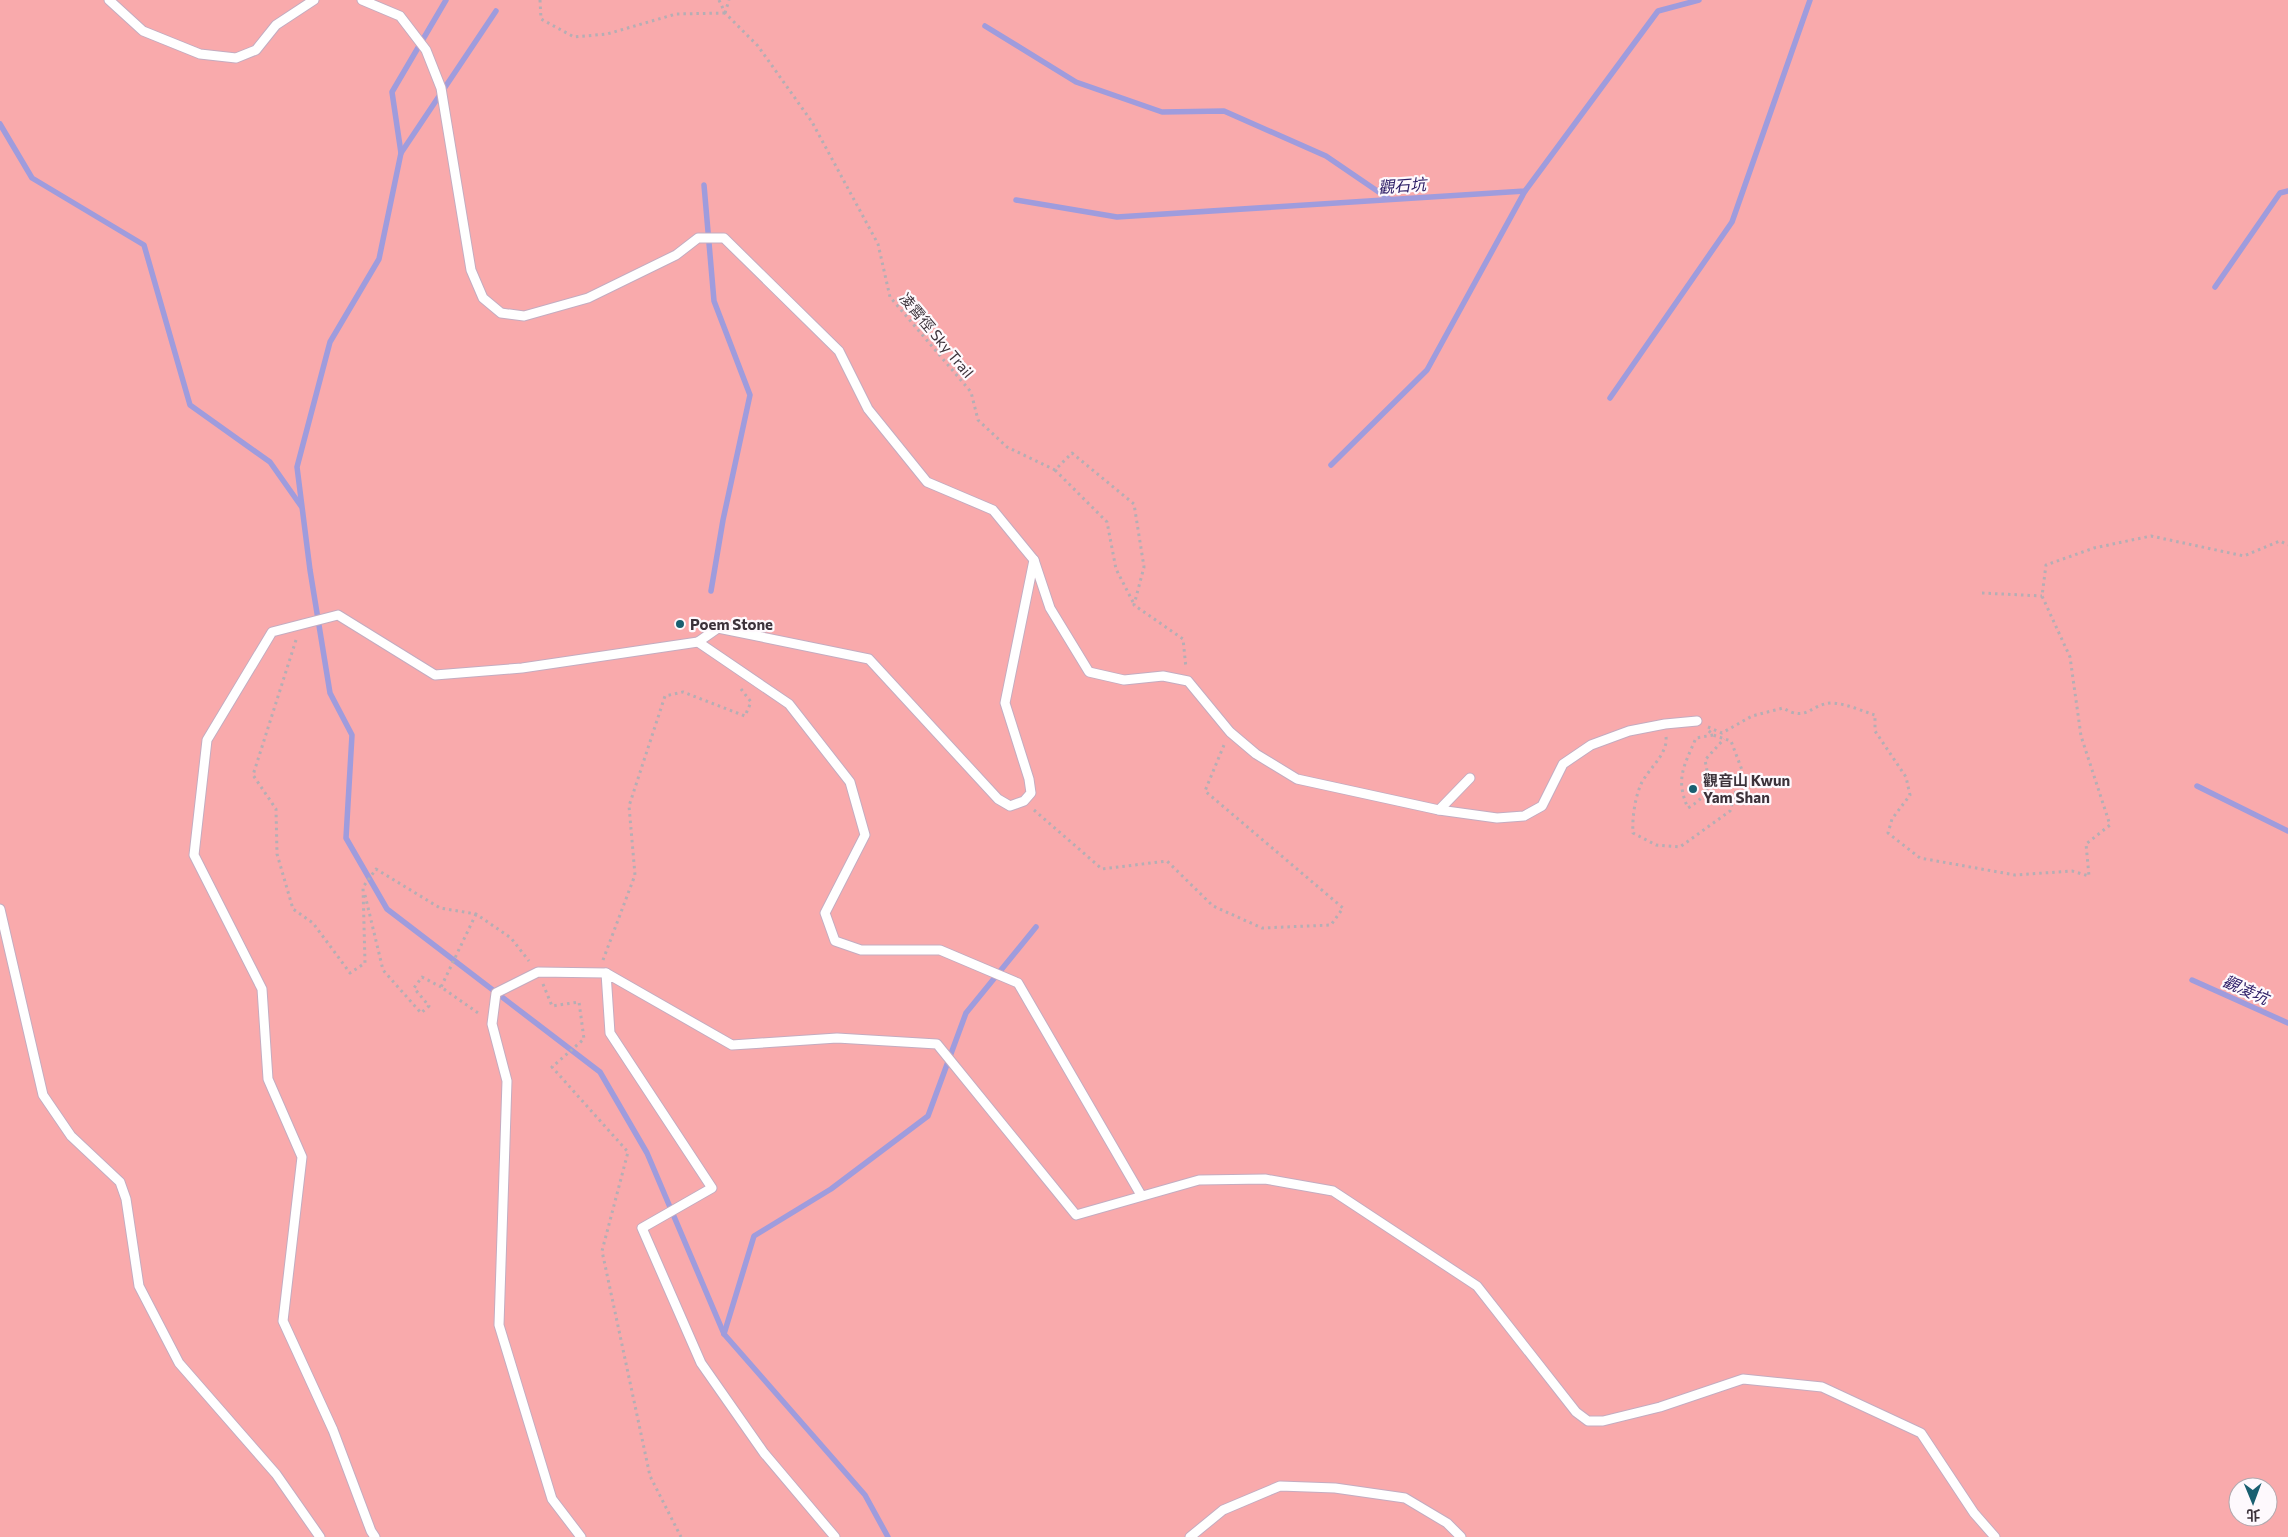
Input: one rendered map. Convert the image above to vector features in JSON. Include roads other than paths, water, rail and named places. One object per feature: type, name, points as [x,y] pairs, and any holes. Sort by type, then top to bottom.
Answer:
[{"type":"lane","points":[[109,0],[143,31],[200,54],[236,58],[256,50],[276,25],[314,0]]},
{"type":"lane","points":[[362,0],[400,16],[429,58],[441,88],[470,270],[483,298],[501,313],[524,316],[588,298],[676,255],[698,238],[724,238],[839,351],[868,409],[927,482],[993,510],[1034,560],[1050,608],[1089,672],[1124,680],[1163,676],[1188,681],[1230,732],[1256,754],[1297,779],[1439,810],[1498,818],[1524,816],[1542,806],[1563,764],[1592,745],[1629,731],[1665,724],[1697,721]]},
{"type":"lane","points":[[375,1537],[371,1531],[333,1430],[283,1321],[302,1157],[268,1079],[262,989],[194,855],[207,740],[272,632],[338,615],[435,674],[522,668],[698,642],[718,628],[870,659],[998,799],[1010,806],[1024,801],[1031,793],[1029,779],[1006,703],[1034,560]]},
{"type":"lane","points":[[698,642],[790,704],[850,782],[865,835],[825,913],[835,941],[861,950],[940,950],[1018,983],[1141,1196]]},
{"type":"lane","points":[[1439,810],[1470,778]]},
{"type":"lane","points":[[0,909],[43,1095],[71,1136],[120,1182],[126,1199],[139,1286],[179,1363],[276,1474],[320,1537]]},
{"type":"lane","points":[[581,1537],[552,1499],[499,1325],[507,1081],[492,1024],[496,993],[538,972],[602,973],[732,1045],[837,1038],[937,1044],[1076,1215],[1199,1180],[1265,1179],[1333,1191],[1477,1286],[1576,1412],[1588,1421],[1603,1421],[1660,1407],[1743,1379],[1822,1387],[1921,1433],[1974,1513],[1995,1537]]},
{"type":"lane","points":[[602,973],[610,1033],[712,1188],[642,1228],[701,1363],[764,1453],[835,1537]]},
{"type":"lane","points":[[1190,1537],[1223,1510],[1280,1486],[1335,1488],[1405,1498],[1447,1522],[1461,1537]]},
{"type":"waterway","points":[[401,153],[392,92],[446,0]]},
{"type":"waterway","name":"觀石坑","points":[[1016,200],[1117,217],[1525,191],[1658,11],[1699,0]]},
{"type":"waterway","points":[[1610,398],[1732,222],[1810,0]]},
{"type":"waterway","points":[[496,11],[401,153],[379,259],[330,342],[297,467],[310,570],[330,693],[352,735],[346,838],[387,909],[600,1072],[647,1153],[724,1334],[865,1495],[888,1537]]},
{"type":"waterway","points":[[985,26],[1076,82],[1162,112],[1224,111],[1326,156],[1389,199]]},
{"type":"waterway","points":[[0,124],[32,178],[144,245],[190,405],[270,462],[301,506]]},
{"type":"waterway","points":[[704,185],[714,301],[750,395],[723,520],[711,591]]},
{"type":"waterway","points":[[1331,465],[1427,370],[1525,191]]},
{"type":"waterway","points":[[2215,287],[2280,193],[2288,191]]},
{"type":"waterway","name":"觀凌坑","points":[[2197,786],[2288,831]]},
{"type":"waterway","points":[[724,1334],[754,1236],[831,1189],[928,1116],[966,1013],[1036,927]]},
{"type":"waterway","name":"觀凌坑","points":[[2192,980],[2288,1023]]},
{"type":"place","name":"Poem Stone","points":[[680,624]]},
{"type":"place","name":"觀音山 Kwun Yam Shan","points":[[1693,789]]}]
